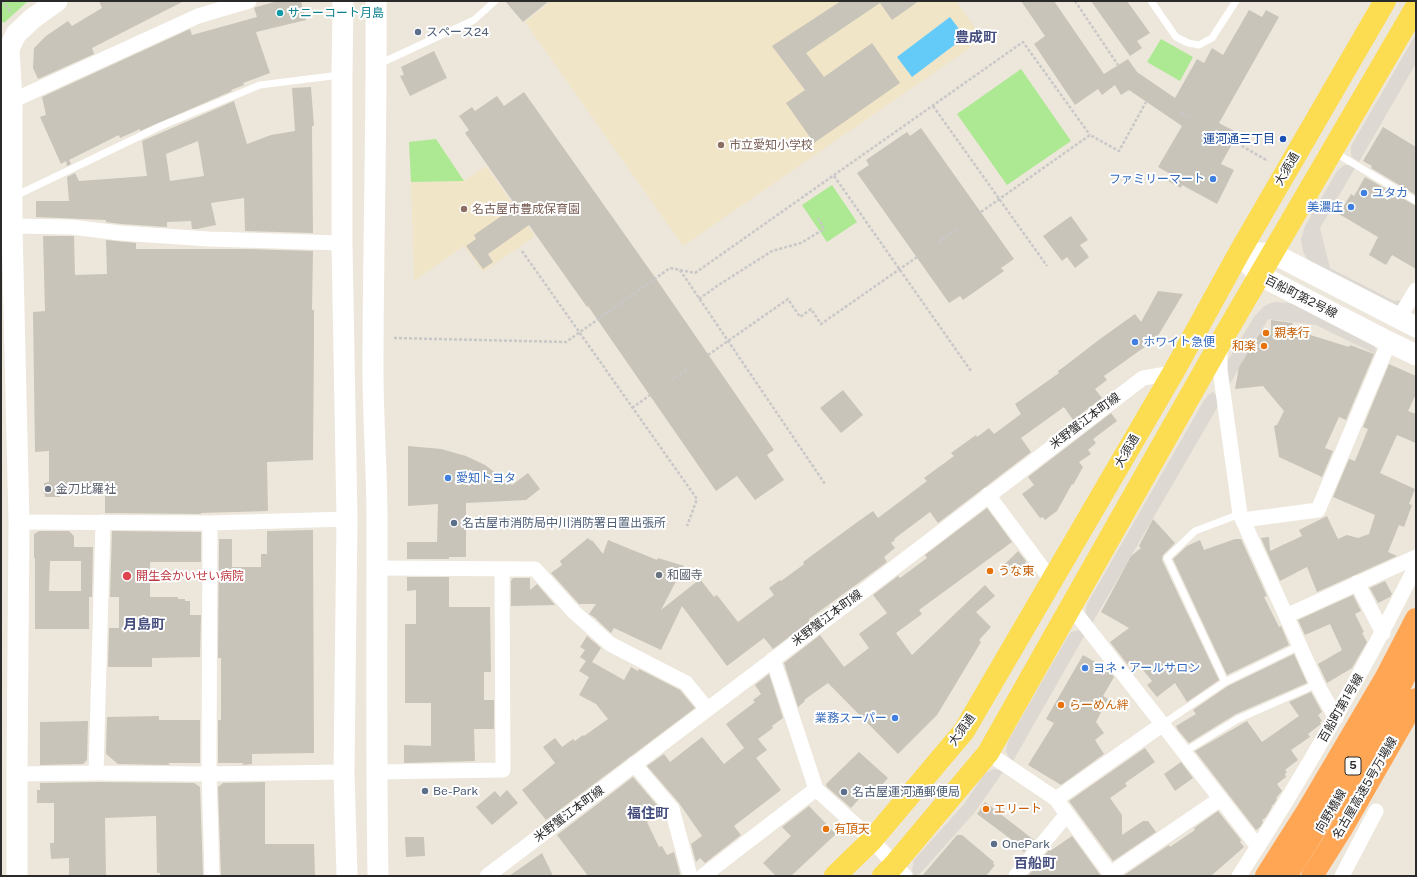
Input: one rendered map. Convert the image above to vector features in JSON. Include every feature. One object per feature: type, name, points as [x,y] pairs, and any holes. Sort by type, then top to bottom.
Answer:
[{"type":"highway","points":[[1266,876],[1306,813],[1386,677],[1416,619]]},
{"type":"highway","name":"名古屋高速5号万場線","points":[[1295,875],[1321,820],[1401,684],[1416,654]]},
{"type":"highway","name":"名古屋高速5号万場線","points":[[1295,875],[1341,830],[1416,699]]},
{"type":"highway","points":[[1329,876],[1416,725]]},
{"type":"main road","name":"大須通","points":[[835,876],[872,840],[964,731],[1173,373],[1239,253],[1386,1]]},
{"type":"main road","points":[[894,872],[988,753],[1259,275],[1416,7]]},
{"type":"street","points":[[17,876],[19,522],[12,226],[12,102],[5,47],[32,19],[57,1]]},
{"type":"street","points":[[12,102],[198,16],[249,1]]},
{"type":"street","points":[[343,1],[342,243],[347,519],[344,772],[347,876]]},
{"type":"street","points":[[376,1],[377,65],[373,374],[377,518],[376,772],[378,876]]},
{"type":"street","points":[[12,226],[71,227],[120,233],[209,240],[342,243]]},
{"type":"street","points":[[1239,253],[1272,253],[1408,323],[1416,290]]},
{"type":"street","name":"百船町第2号線","points":[[1239,253],[1259,275],[1416,355]]},
{"type":"street","points":[[1242,517],[1318,510],[1389,342]]},
{"type":"street","points":[[1220,343],[1220,370],[1242,517],[1299,646],[1317,684],[1336,718]]},
{"type":"street","name":"米野蟹江本町線","points":[[487,876],[1143,378],[1173,373]]},
{"type":"street","points":[[988,495],[1052,581]]},
{"type":"street","points":[[19,522],[210,523],[347,519]]},
{"type":"street","points":[[96,773],[103,522]]},
{"type":"street","points":[[210,523],[209,774],[212,876]]},
{"type":"street","points":[[1286,616],[1416,557]]},
{"type":"street","name":"百船町第1号線","points":[[1239,876],[1336,718],[1383,633],[1416,566]]},
{"type":"street","points":[[376,568],[535,569],[574,612],[610,644],[686,683],[707,709]]},
{"type":"street","points":[[376,772],[503,770],[502,569]]},
{"type":"street","points":[[1357,583],[1383,633]]},
{"type":"street","points":[[1071,607],[1258,847]]},
{"type":"street","points":[[773,659],[816,789],[872,840],[894,872]]},
{"type":"street","name":"向野橋線","points":[[1295,875],[1416,666]]},
{"type":"street","points":[[1056,799],[1163,724]]},
{"type":"street","points":[[988,753],[1056,799],[1111,875],[1220,799]]},
{"type":"street","points":[[634,764],[672,809],[690,876]]},
{"type":"street","points":[[17,774],[344,772]]},
{"type":"street","points":[[703,876],[816,789]]},
{"type":"street","points":[[1342,876],[1376,811]]},
{"type":"street","points":[[1016,876],[1067,814]]},
{"type":"lane","points":[[377,65],[474,20],[496,1]]},
{"type":"lane","points":[[1151,1],[1176,37],[1188,43],[1199,44],[1212,38],[1236,1]]},
{"type":"lane","points":[[12,197],[161,126],[260,85],[342,75]]},
{"type":"lane","points":[[1332,151],[1416,201]]},
{"type":"lane","points":[[1225,682],[1167,558],[1195,531],[1242,517]]},
{"type":"lane","points":[[1163,724],[1225,682],[1299,646]]},
{"type":"lane","points":[[1184,752],[1238,719],[1317,684]]},
{"type":"path","points":[[4,1],[3,2],[15,17]]},
{"type":"path","points":[[1075,1],[1118,65]]},
{"type":"path","points":[[394,338],[566,342],[670,268],[695,273],[1023,42],[1090,135],[1118,151],[1146,102]]},
{"type":"path","points":[[933,106],[1047,266]]},
{"type":"path","points":[[1181,112],[1188,116]]},
{"type":"path","points":[[980,212],[1090,135]]},
{"type":"path","points":[[1234,141],[1268,160]]},
{"type":"path","points":[[834,176],[971,371]]},
{"type":"path","points":[[699,299],[772,250],[801,243],[824,228],[818,218]]},
{"type":"path","points":[[938,242],[958,228]]},
{"type":"path","points":[[522,250],[697,499],[687,526]]},
{"type":"path","points":[[708,355],[788,299],[800,317],[811,309],[821,324],[917,257]]},
{"type":"path","points":[[680,270],[825,484]]},
{"type":"path","points":[[671,380],[686,370]]},
{"type":"path","points":[[632,408],[650,395]]},
{"type":"shaded area","name":"市立愛知小学校","points":[[551,1],[956,1],[983,39],[683,246],[525,22]]},
{"type":"shaded area","points":[[1416,34],[1416,63],[1359,162],[1352,157],[1351,146]]},
{"type":"shaded area","points":[[1344,165],[1349,165],[1355,168],[1320,228],[1330,268],[1394,301],[1402,300],[1397,306],[1308,260],[1303,252],[1301,239],[1305,226],[1337,171]]},
{"type":"shaded area","name":"名古屋市豊成保育園","points":[[486,166],[535,236],[483,272],[464,246],[414,281],[411,182],[464,181]]},
{"type":"shaded area","points":[[1270,303],[1289,303],[1298,306],[1375,346],[1375,354],[1316,325],[1268,319],[1227,389],[1226,363],[1254,317],[1263,307]]},
{"type":"shaded area","points":[[1213,392],[1218,397],[1220,403],[1091,625],[1085,614],[1087,604],[1203,402],[1208,395]]},
{"type":"shaded area","points":[[1080,630],[1086,633],[1013,761],[1006,751],[1008,741],[1068,636],[1071,632]]},
{"type":"shaded area","points":[[994,769],[1003,772],[975,812],[918,876],[914,876],[912,870],[914,860],[964,804],[985,773]]},
{"type":"green space","points":[[1,1],[28,1],[4,23],[1,21]]},
{"type":"green space","points":[[1161,39],[1193,57],[1180,81],[1147,62]]},
{"type":"green space","points":[[1021,69],[1071,141],[1007,185],[957,114]]},
{"type":"green space","points":[[436,139],[464,181],[411,182],[409,142]]},
{"type":"green space","points":[[832,185],[857,222],[827,242],[802,205]]},
{"type":"water","points":[[950,17],[965,37],[912,77],[897,57]]},
{"type":"building","points":[[99,1],[184,1],[92,48],[94,54],[38,79],[33,68],[34,48],[46,36],[68,21],[72,26],[102,8]]},
{"type":"building","points":[[278,1],[301,1],[306,20],[256,32],[270,73],[243,83],[244,85],[231,90],[232,91],[140,131],[140,129],[120,138],[119,135],[69,160],[71,164],[67,166],[66,161],[61,164],[40,117],[46,115],[42,97],[190,29],[192,35],[257,17],[254,8]]},
{"type":"building","points":[[505,1],[549,1],[523,22]]},
{"type":"building","points":[[841,1],[919,1],[892,20],[880,3],[806,53],[824,77],[872,43],[900,83],[814,143],[786,103],[805,90],[772,46]]},
{"type":"building","points":[[1021,1],[1054,1],[1104,74],[1128,59],[1137,72],[1175,98],[1197,59],[1204,63],[1212,48],[1223,55],[1249,10],[1262,17],[1266,10],[1279,17],[1219,123],[1238,133],[1221,164],[1234,170],[1217,204],[1182,185],[1181,188],[1168,181],[1172,175],[1158,167],[1182,126],[1129,90],[1121,95],[1115,85],[1102,95],[1098,89],[1075,105],[1034,44],[1045,36]]},
{"type":"building","points":[[1091,1],[1127,1],[1150,33],[1137,41],[1142,48],[1130,56]]},
{"type":"building","points":[[434,51],[447,78],[410,96],[400,76],[404,75],[401,67]]},
{"type":"building","points":[[311,87],[314,126],[312,126],[313,233],[245,231],[244,198],[211,203],[216,225],[197,229],[192,229],[191,221],[167,222],[167,227],[121,224],[106,222],[106,220],[36,217],[36,201],[69,201],[67,177],[75,173],[79,181],[147,176],[142,141],[234,101],[247,144],[271,135],[295,131],[292,88]],"holes":[[[198,141],[204,176],[170,181],[166,154]]]},
{"type":"building","points":[[524,92],[659,283],[774,450],[767,455],[784,480],[755,500],[737,476],[716,491],[588,306],[587,307],[529,225],[488,254],[493,262],[483,269],[466,246],[476,239],[474,235],[516,206],[465,133],[469,130],[459,116],[472,107],[475,111],[497,96],[504,106]]},
{"type":"building","points":[[1383,127],[1416,147],[1416,195],[1371,168],[1372,166],[1363,161]]},
{"type":"building","points":[[921,128],[1014,259],[1001,268],[1004,271],[963,300],[960,296],[949,303],[857,173],[869,165],[866,160],[907,132],[910,136]]},
{"type":"building","points":[[1365,177],[1416,206],[1416,269],[1392,255],[1386,265],[1369,255],[1378,237],[1339,214],[1351,194],[1354,196]]},
{"type":"building","points":[[1071,216],[1088,240],[1080,245],[1089,257],[1075,268],[1067,257],[1062,261],[1043,236]]},
{"type":"building","points":[[43,236],[74,236],[75,275],[107,274],[106,240],[136,243],[136,249],[245,249],[313,251],[313,460],[267,462],[268,511],[201,514],[105,513],[105,492],[60,494],[60,497],[45,497],[44,483],[49,482],[49,451],[35,452],[33,312],[45,311]]},
{"type":"building","points":[[1158,291],[1183,294],[1156,339],[1104,376],[1107,380],[1095,389],[1102,398],[1073,420],[1064,407],[1021,438],[1031,452],[938,523],[930,512],[894,539],[895,540],[891,543],[895,548],[884,557],[887,562],[809,619],[810,621],[773,649],[764,638],[727,666],[682,606],[661,650],[614,628],[611,633],[597,619],[589,614],[596,604],[579,604],[551,573],[562,565],[560,561],[588,538],[591,541],[592,540],[603,554],[608,540],[657,560],[658,558],[684,566],[661,610],[700,579],[714,597],[717,595],[738,622],[774,595],[769,588],[803,565],[803,562],[873,511],[878,518],[927,481],[924,478],[954,456],[951,453],[976,435],[977,437],[989,428],[994,434],[1021,414],[1015,404],[1059,373],[1058,371],[1100,339],[1135,314],[1141,322]]},
{"type":"building","points":[[1271,320],[1293,323],[1291,329],[1349,347],[1350,345],[1374,354],[1346,420],[1339,417],[1325,448],[1333,451],[1322,477],[1279,457],[1274,426],[1277,425],[1284,411],[1263,386],[1235,389],[1239,367],[1262,330],[1271,331]]},
{"type":"building","points":[[1389,364],[1416,376],[1416,394],[1408,411],[1416,414],[1416,443],[1397,435],[1380,473],[1415,489],[1409,504],[1412,505],[1404,527],[1399,525],[1388,552],[1397,556],[1317,592],[1307,567],[1280,581],[1261,538],[1269,537],[1270,551],[1302,536],[1299,530],[1327,516],[1338,539],[1347,535],[1358,538],[1369,534],[1375,515],[1333,497],[1349,459],[1355,461],[1368,429],[1363,427]]},
{"type":"building","points":[[843,390],[863,415],[841,433],[820,408]]},
{"type":"building","points":[[1111,413],[1117,421],[1093,439],[1096,443],[1088,450],[1091,454],[1079,462],[1083,467],[1057,511],[1045,520],[1043,517],[1040,518],[1022,494],[1034,485],[1028,477]]},
{"type":"building","points":[[408,446],[441,449],[466,456],[485,465],[512,485],[528,473],[540,489],[526,500],[466,503],[466,557],[449,557],[449,559],[407,559],[407,542],[437,542],[438,504],[408,506]]},
{"type":"building","points":[[987,508],[1012,542],[919,610],[922,614],[896,633],[912,655],[985,585],[995,596],[976,612],[991,627],[979,640],[981,642],[937,715],[898,754],[828,683],[804,700],[805,701],[798,707],[784,663],[820,635],[844,667],[869,648],[859,634],[887,613],[873,595],[898,576],[900,578],[927,558],[925,555]]},
{"type":"building","points":[[1153,519],[1175,543],[1163,555],[1162,560],[1219,680],[1187,702],[1175,683],[1157,697],[1147,685],[1152,681],[1135,660],[1128,665],[1110,642],[1129,628],[1101,612],[1131,556],[1141,548],[1139,546]]},
{"type":"building","points":[[313,530],[314,753],[252,754],[252,764],[242,765],[244,763],[218,763],[218,720],[221,720],[221,658],[218,658],[219,539],[232,539],[232,567],[261,567],[261,554],[267,554],[267,531]]},
{"type":"building","points":[[39,531],[69,531],[74,536],[74,547],[93,547],[92,597],[89,597],[89,629],[35,629],[34,534]],"holes":[[[50,561],[81,561],[81,591],[49,591]]]},
{"type":"building","points":[[112,531],[201,532],[201,562],[150,562],[150,597],[178,597],[178,599],[185,599],[185,601],[190,601],[190,615],[201,615],[200,657],[152,658],[152,667],[108,667],[109,628],[119,628],[119,597],[110,597]]},
{"type":"building","points":[[1235,539],[1241,539],[1267,596],[1264,597],[1279,627],[1281,626],[1289,645],[1227,675],[1173,559],[1187,546],[1200,540],[1204,550]]},
{"type":"building","points":[[1018,551],[1026,561],[1023,569],[1013,576],[1005,564]]},
{"type":"building","points":[[407,577],[449,577],[449,607],[490,607],[491,672],[484,672],[484,700],[494,700],[494,729],[474,729],[475,761],[404,763],[404,745],[431,746],[431,703],[405,703],[405,624],[416,624],[416,590],[407,591]]},
{"type":"building","points":[[513,578],[530,578],[530,590],[537,584],[555,605],[511,606],[511,581]]},
{"type":"building","points":[[1385,581],[1392,594],[1390,597],[1378,603],[1370,588]]},
{"type":"building","points":[[1353,595],[1361,611],[1355,614],[1367,642],[1352,668],[1327,683],[1318,664],[1342,650],[1330,624],[1305,635],[1298,620]]},
{"type":"building","points":[[587,636],[601,648],[592,662],[624,680],[631,667],[638,671],[639,669],[680,690],[695,708],[546,820],[522,790],[555,763],[543,747],[555,738],[562,747],[573,739],[575,741],[583,735],[584,736],[608,719],[596,704],[579,695],[589,677],[579,671],[586,661],[580,657],[585,650],[580,647]]},
{"type":"building","points":[[1294,654],[1307,683],[1236,714],[1189,743],[1178,730],[1176,726],[1196,714],[1193,710],[1228,686]]},
{"type":"building","points":[[1083,655],[1108,669],[1114,677],[1103,696],[1108,699],[1096,722],[1104,733],[1095,740],[1104,754],[1061,785],[1028,765],[1054,723],[1046,719]]},
{"type":"building","points":[[769,674],[783,718],[772,726],[773,728],[758,739],[767,750],[756,758],[781,790],[734,826],[741,835],[705,863],[700,858],[696,862],[691,844],[702,836],[679,803],[647,766],[664,754],[670,762],[702,737],[724,764],[744,748],[726,724],[755,702],[753,700],[761,694],[755,685]]},
{"type":"building","points":[[1311,692],[1322,712],[1318,715],[1322,721],[1320,722],[1321,724],[1308,734],[1310,737],[1291,750],[1298,760],[1285,770],[1287,772],[1285,774],[1286,777],[1277,784],[1282,791],[1276,798],[1277,799],[1274,804],[1271,806],[1272,807],[1266,817],[1262,820],[1263,822],[1260,827],[1256,830],[1195,751],[1247,721],[1262,742],[1299,716],[1289,702]]},
{"type":"building","points":[[159,716],[159,720],[200,720],[200,763],[168,763],[170,765],[118,764],[106,754],[107,717]]},
{"type":"building","points":[[88,721],[87,760],[83,764],[40,765],[40,722]]},
{"type":"building","points":[[1145,748],[1155,762],[1125,783],[1127,786],[1110,798],[1122,815],[1122,835],[1143,821],[1148,821],[1156,832],[1113,861],[1069,801]]},
{"type":"building","points":[[859,752],[888,778],[874,794],[868,789],[851,808],[827,787],[826,784]]},
{"type":"building","points":[[1181,762],[1193,778],[1175,791],[1164,774]]},
{"type":"building","points":[[633,777],[662,811],[647,822],[659,847],[662,846],[667,855],[674,852],[680,874],[678,876],[588,876],[557,835]]},
{"type":"building","points":[[265,782],[265,844],[314,844],[315,876],[221,876],[218,787],[223,783]]},
{"type":"building","points":[[40,783],[194,783],[200,787],[203,876],[160,876],[160,873],[157,873],[156,816],[105,818],[106,876],[69,876],[69,858],[51,859],[50,843],[54,843],[54,803],[37,803],[37,790],[40,790]]},
{"type":"building","points":[[507,790],[518,803],[492,825],[476,807],[495,791],[500,797]]},
{"type":"building","points":[[985,802],[1034,840],[1024,852],[1010,842],[1012,840],[977,814]]},
{"type":"building","points":[[809,806],[836,834],[791,876],[776,876],[763,863],[791,836],[782,827]]},
{"type":"building","points":[[1218,811],[1241,840],[1240,842],[1244,847],[1211,876],[1123,876],[1169,845],[1170,847],[1195,830],[1194,828]]},
{"type":"building","points":[[957,835],[962,835],[994,862],[993,864],[995,865],[986,876],[922,876]]},
{"type":"building","points":[[1072,836],[1101,876],[1028,876],[1049,850],[1050,851]]},
{"type":"building","points":[[405,837],[424,837],[425,856],[406,857]]},
{"type":"building","points":[[542,853],[553,876],[509,876]]},
{"type":"place","name":"サニーコート月島","points":[[280,13]]},
{"type":"place","name":"スペース24","points":[[418,32]]},
{"type":"place","name":"運河通三丁目","points":[[1283,139]]},
{"type":"place","name":"市立愛知小学校","points":[[721,145]]},
{"type":"place","name":"ファミリーマート","points":[[1213,179]]},
{"type":"place","name":"ユタカ","points":[[1364,193]]},
{"type":"place","name":"美濃庄","points":[[1351,207]]},
{"type":"place","name":"名古屋市豊成保育園","points":[[464,209]]},
{"type":"place","name":"親孝行","points":[[1266,333]]},
{"type":"place","name":"ホワイト急便","points":[[1135,342]]},
{"type":"place","name":"和楽","points":[[1264,346]]},
{"type":"place","name":"愛知トヨタ","points":[[448,478]]},
{"type":"place","name":"金刀比羅社","points":[[48,489]]},
{"type":"place","name":"名古屋市消防局中川消防署日置出張所","points":[[454,523]]},
{"type":"place","name":"うな東","points":[[990,571]]},
{"type":"place","name":"和國寺","points":[[659,575]]},
{"type":"place","name":"開生会かいせい病院","points":[[127,576]]},
{"type":"place","name":"ヨネ・アールサロン","points":[[1085,668]]},
{"type":"place","name":"らーめん絆","points":[[1061,705]]},
{"type":"place","name":"業務スーパー","points":[[895,718]]},
{"type":"place","name":"Be-Park","points":[[425,791]]},
{"type":"place","name":"名古屋運河通郵便局","points":[[844,792]]},
{"type":"place","name":"エリート","points":[[986,809]]},
{"type":"place","name":"有頂天","points":[[826,829]]},
{"type":"place","name":"OnePark","points":[[994,844]]},
{"type":"district","name":"豊成町","points":[[976,38]]},
{"type":"district","name":"月島町","points":[[144,625]]},
{"type":"district","name":"福住町","points":[[648,814]]},
{"type":"district","name":"百船町","points":[[1035,864]]}]
